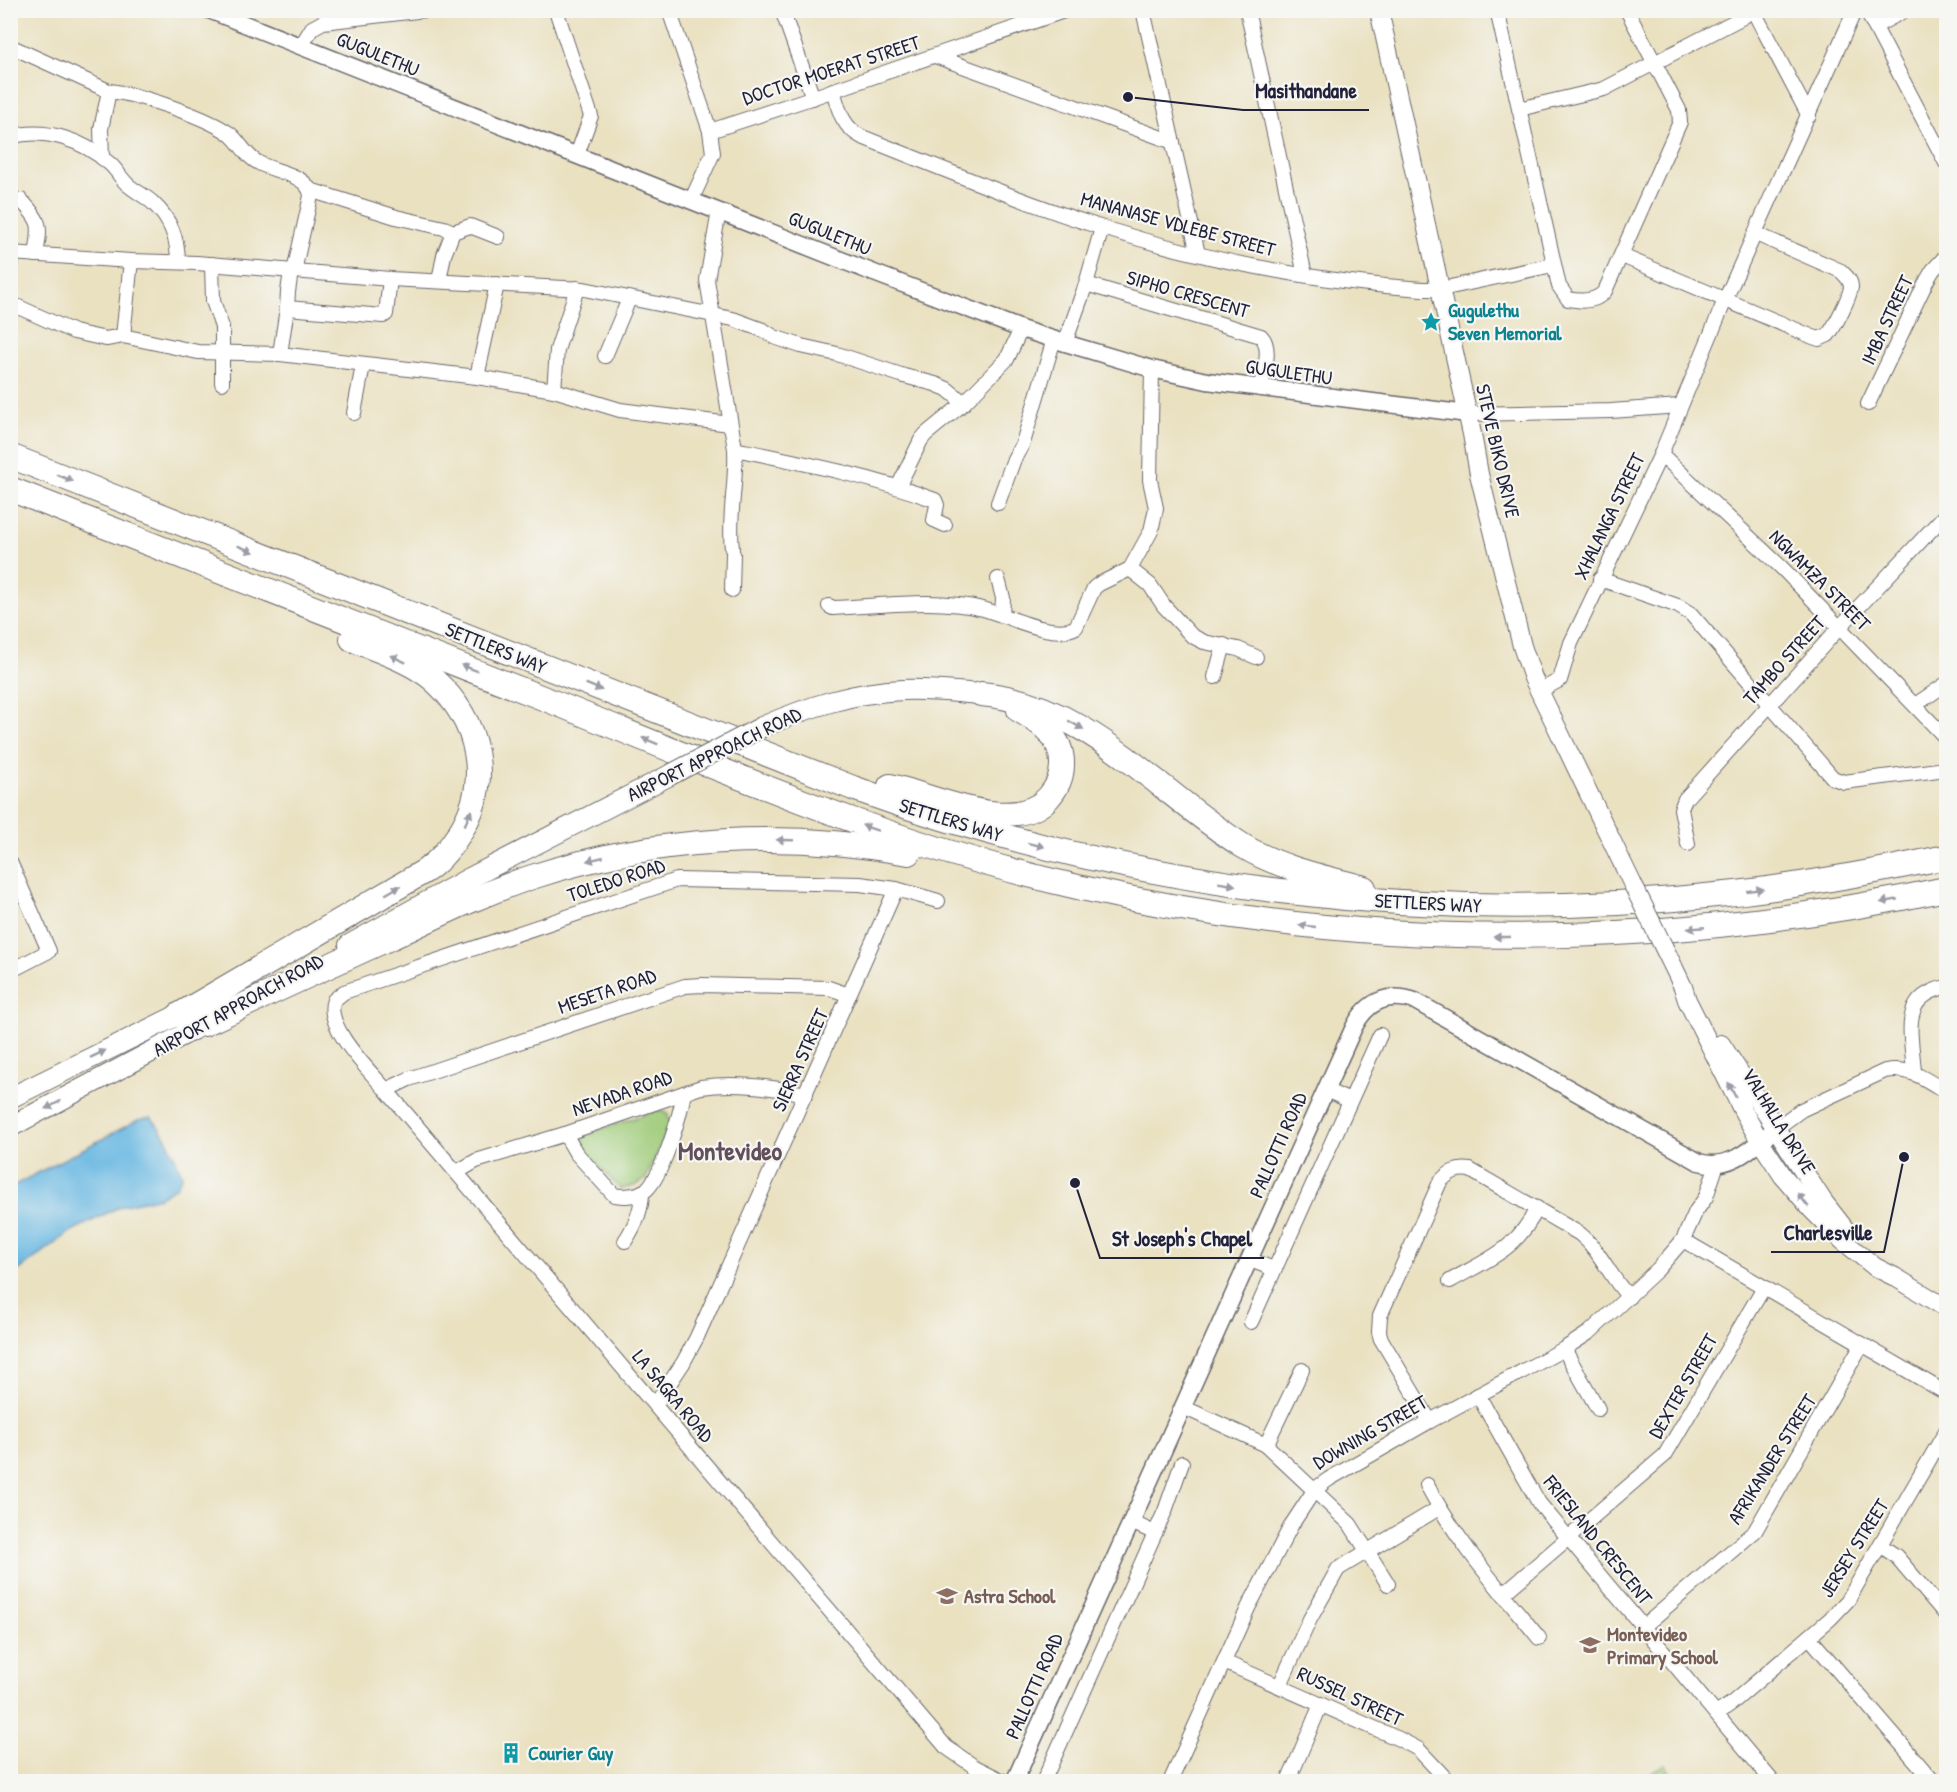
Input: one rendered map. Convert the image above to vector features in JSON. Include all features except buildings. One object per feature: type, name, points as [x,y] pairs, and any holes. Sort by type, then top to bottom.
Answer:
[{"type":"highway","name":"SETTLERS WAY","points":[[10,456],[870,795],[960,824],[1060,851],[1179,876],[1291,892],[1394,902],[1507,906],[1705,896],[1845,877],[1947,857]]},
{"type":"highway","name":"SETTLERS WAY","points":[[10,491],[499,680],[837,816],[937,850],[1047,880],[1160,904],[1263,921],[1368,931],[1483,937],[1598,935],[1731,925],[1835,910],[1947,889]]},
{"type":"highway","points":[[10,491],[183,564],[413,666],[433,679],[451,698],[466,720],[475,744],[479,771],[476,798],[467,821],[453,843],[436,862],[394,890],[179,1015]]},
{"type":"highway","points":[[756,751],[980,811],[1010,814],[1031,810],[1045,801],[1060,781],[1063,763],[1059,746],[1050,732],[1036,720],[981,693]]},
{"type":"highway","points":[[981,693],[1005,696],[1039,707],[1082,728],[1244,846],[1313,875],[1385,892],[1500,898],[1584,898],[1613,902]]},
{"type":"highway","points":[[204,1024],[489,892],[562,868],[637,851],[728,840],[820,842],[889,850],[1047,880]]},
{"type":"main road","name":"STEVE BIKO DRIVE","points":[[1379,10],[1441,289],[1463,414],[1522,646],[1539,691],[1632,883]]},
{"type":"main road","name":"AIRPORT APPROACH ROAD","points":[[10,1127],[204,1024],[271,985],[376,931],[464,881],[762,727],[832,700],[862,694],[913,690],[981,693]]},
{"type":"main road","name":"AIRPORT APPROACH ROAD","points":[[10,1098],[373,918],[464,881]]},
{"type":"main road","name":"VALHALLA DRIVE","points":[[1632,883],[1739,1104],[1783,1176],[1828,1227],[1875,1267],[1947,1308]]},
{"type":"main road","name":"VALHALLA DRIVE","points":[[1683,987],[1838,1221],[1895,1277]]},
{"type":"street","name":"GUGULETHU","points":[[209,10],[1021,329],[1152,369],[1208,381],[1463,414]]},
{"type":"street","points":[[301,46],[312,28],[323,22],[425,10]]},
{"type":"street","points":[[556,10],[591,116],[577,155]]},
{"type":"street","points":[[669,10],[714,149],[691,201]]},
{"type":"street","points":[[782,10],[813,98]]},
{"type":"street","name":"DOCTOR MOERAT STREET","points":[[710,131],[935,56],[1024,18],[1067,10]]},
{"type":"street","points":[[1143,10],[1198,254]]},
{"type":"street","points":[[1247,10],[1305,275]]},
{"type":"street","points":[[1497,10],[1553,266],[1559,286],[1568,299],[1579,301],[1595,299],[1605,291],[1680,122],[1678,110],[1627,10]]},
{"type":"street","points":[[1519,109],[1592,93],[1753,10],[1809,116]]},
{"type":"street","name":"XHALANGA STREET","points":[[1539,691],[1560,680],[1571,643],[1661,454],[1725,300],[1856,10]]},
{"type":"street","points":[[1866,10],[1947,163]]},
{"type":"street","points":[[1876,26],[1905,10]]},
{"type":"street","points":[[10,46],[109,91],[139,98],[209,122],[228,133],[259,164],[290,175],[310,190],[453,232],[470,226],[498,237]]},
{"type":"street","points":[[935,56],[1173,142]]},
{"type":"street","name":"MANANASE VDLEBE STREET","points":[[833,90],[844,122],[853,132],[938,167],[1102,228],[1198,254],[1305,275],[1411,289],[1441,289],[1553,266]]},
{"type":"street","points":[[102,158],[101,129],[109,91]]},
{"type":"street","points":[[10,137],[48,134],[88,149],[112,165],[128,185],[164,214],[176,239],[178,262]]},
{"type":"street","points":[[280,354],[288,292],[307,214],[310,190]]},
{"type":"street","points":[[21,200],[39,222],[40,231],[36,255]]},
{"type":"street","points":[[719,211],[707,272],[735,449],[736,474],[731,505],[730,533],[733,551],[732,590]]},
{"type":"street","points":[[998,503],[1060,341],[1086,284],[1102,228]]},
{"type":"street","points":[[439,281],[444,255],[453,232]]},
{"type":"street","points":[[1622,256],[1819,339],[1824,338],[1831,331],[1851,289],[1849,280],[1841,272],[1756,234]]},
{"type":"street","points":[[10,289],[11,253],[212,264],[390,279],[577,288],[690,312],[712,314],[762,330],[774,338],[837,354],[935,384],[947,389],[964,403]]},
{"type":"street","name":"IMBA STREET","points":[[1868,404],[1927,280],[1947,256]]},
{"type":"street","points":[[123,336],[131,261]]},
{"type":"street","points":[[212,264],[212,293],[222,327],[222,383]]},
{"type":"street","points":[[287,308],[382,316],[386,314],[390,279]]},
{"type":"street","points":[[477,377],[497,284]]},
{"type":"street","name":"SIPHO CRESCENT","points":[[1086,284],[1261,336],[1265,341],[1267,351],[1260,389]]},
{"type":"street","points":[[554,390],[557,350],[577,288]]},
{"type":"street","points":[[605,356],[628,299]]},
{"type":"street","points":[[10,300],[14,305],[74,332],[109,340],[123,336],[183,350],[280,354],[477,377],[554,390],[620,410],[730,424]]},
{"type":"street","points":[[898,487],[921,440],[964,403],[1007,359],[1021,329]]},
{"type":"street","points":[[354,413],[363,365]]},
{"type":"street","points":[[829,606],[833,608],[939,602],[983,609],[1046,628],[1067,631],[1076,627],[1094,588],[1130,569],[1151,531],[1155,514],[1150,480],[1152,369]]},
{"type":"street","points":[[1463,414],[1611,411],[1680,406]]},
{"type":"street","points":[[735,449],[841,471],[935,500],[937,505],[934,520],[945,525]]},
{"type":"street","name":"NGWAMZA STREET","points":[[1661,454],[1784,569],[1947,738]]},
{"type":"street","name":"TAMBO STREET","points":[[1688,844],[1681,805],[1839,628],[1947,514]]},
{"type":"street","points":[[1130,569],[1150,585],[1164,606],[1192,636],[1204,642],[1224,645],[1256,657]]},
{"type":"street","points":[[998,579],[1003,598],[1002,615]]},
{"type":"street","points":[[1600,579],[1686,610],[1828,775],[1836,780],[1844,782],[1947,769]]},
{"type":"street","points":[[1215,677],[1224,645]]},
{"type":"street","points":[[1915,705],[1947,684]]},
{"type":"street","points":[[10,862],[49,951],[10,971]]},
{"type":"street","name":"TOLEDO ROAD","points":[[332,1013],[334,1000],[344,992],[674,880],[860,884],[896,889],[938,901]]},
{"type":"street","name":"SIERRA STREET","points":[[655,1405],[697,1337],[896,889]]},
{"type":"street","name":"MESETA ROAD","points":[[386,1090],[409,1079],[685,986],[829,988],[849,995]]},
{"type":"street","points":[[1914,1073],[1911,1020],[1913,1010],[1924,995],[1947,987]]},
{"type":"street","name":"PALLOTTI ROAD","points":[[1014,1782],[1354,1027],[1366,1008],[1384,998],[1406,998],[1434,1010],[1680,1153],[1710,1164]]},
{"type":"street","name":"LA SAGRA ROAD","points":[[332,1013],[336,1026],[344,1038],[386,1090],[946,1747],[975,1767],[1005,1782]]},
{"type":"street","points":[[1251,1322],[1380,1035]]},
{"type":"street","points":[[1710,1164],[1730,1161],[1742,1155],[1801,1110],[1880,1072],[1897,1069],[1914,1073],[1947,1092]]},
{"type":"street","name":"NEVADA ROAD","points":[[457,1172],[476,1161],[712,1085],[780,1088],[806,1094]]},
{"type":"street","points":[[1326,1090],[1350,1101]]},
{"type":"street","points":[[565,1134],[576,1153],[614,1195],[621,1197],[642,1192],[653,1182],[677,1128],[684,1093]]},
{"type":"street","name":"DOWNING STREET","points":[[1170,1782],[1253,1598],[1292,1524],[1315,1489],[1430,1421],[1564,1349],[1590,1332],[1629,1298],[1683,1240],[1696,1211],[1710,1164]]},
{"type":"street","points":[[1430,1421],[1381,1339],[1378,1325],[1440,1182],[1446,1175],[1462,1168],[1470,1170],[1537,1208],[1589,1242],[1629,1298]]},
{"type":"street","points":[[625,1241],[642,1205],[642,1192]]},
{"type":"street","points":[[1450,1281],[1509,1247],[1529,1224],[1537,1208]]},
{"type":"street","points":[[1683,1240],[1947,1393]]},
{"type":"street","points":[[1250,1260],[1274,1269]]},
{"type":"street","name":"DEXTER STREET","points":[[1503,1594],[1659,1462],[1669,1451],[1764,1287]]},
{"type":"street","name":"AFRIKANDER STREET","points":[[1642,1627],[1755,1531],[1862,1344]]},
{"type":"street","points":[[1564,1349],[1599,1409]]},
{"type":"street","points":[[1266,1445],[1302,1370]]},
{"type":"street","name":"FRIESLAND CRESCENT","points":[[1478,1395],[1539,1503],[1773,1782]]},
{"type":"street","points":[[1183,1407],[1266,1445],[1315,1489],[1354,1529],[1388,1584]]},
{"type":"street","name":"JERSEY STREET","points":[[1716,1714],[1830,1619],[1848,1600],[1947,1431]]},
{"type":"street","points":[[1043,1782],[1155,1533],[1182,1463]]},
{"type":"street","points":[[1427,1485],[1475,1561],[1539,1638]]},
{"type":"street","points":[[1280,1685],[1310,1619],[1338,1569],[1440,1508]]},
{"type":"street","points":[[1131,1522],[1155,1533]]},
{"type":"street","points":[[1881,1546],[1896,1556],[1947,1615]]},
{"type":"street","points":[[1809,1637],[1934,1782]]},
{"type":"street","name":"RUSSEL STREET","points":[[1224,1662],[1280,1685],[1418,1749],[1449,1782]]},
{"type":"street","points":[[1288,1782],[1321,1704]]},
{"type":"green space","points":[[658,1110],[668,1114],[670,1125],[646,1178],[634,1186],[619,1188],[583,1148],[583,1138],[589,1133]]},
{"type":"green space","points":[[1665,1764],[1676,1781],[1636,1781]]},
{"type":"water","points":[[151,1117],[166,1138],[182,1176],[176,1187],[160,1197],[121,1206],[72,1231],[11,1276],[11,1187],[138,1120]]},
{"type":"place","name":"Masithandane","points":[[1128,97]]},
{"type":"place","name":"Gugulethu Seven Memorial","points":[[1431,322]]},
{"type":"place","name":"Charlesville","points":[[1904,1157]]},
{"type":"place","name":"St Joseph's Chapel","points":[[1075,1183]]},
{"type":"place","name":"Astra School","points":[[947,1596]]},
{"type":"place","name":"Montevideo Primary School","points":[[1590,1645]]},
{"type":"place","name":"Courier Guy","points":[[511,1753]]},
{"type":"district","name":"Montevideo","points":[[730,1151]]}]
